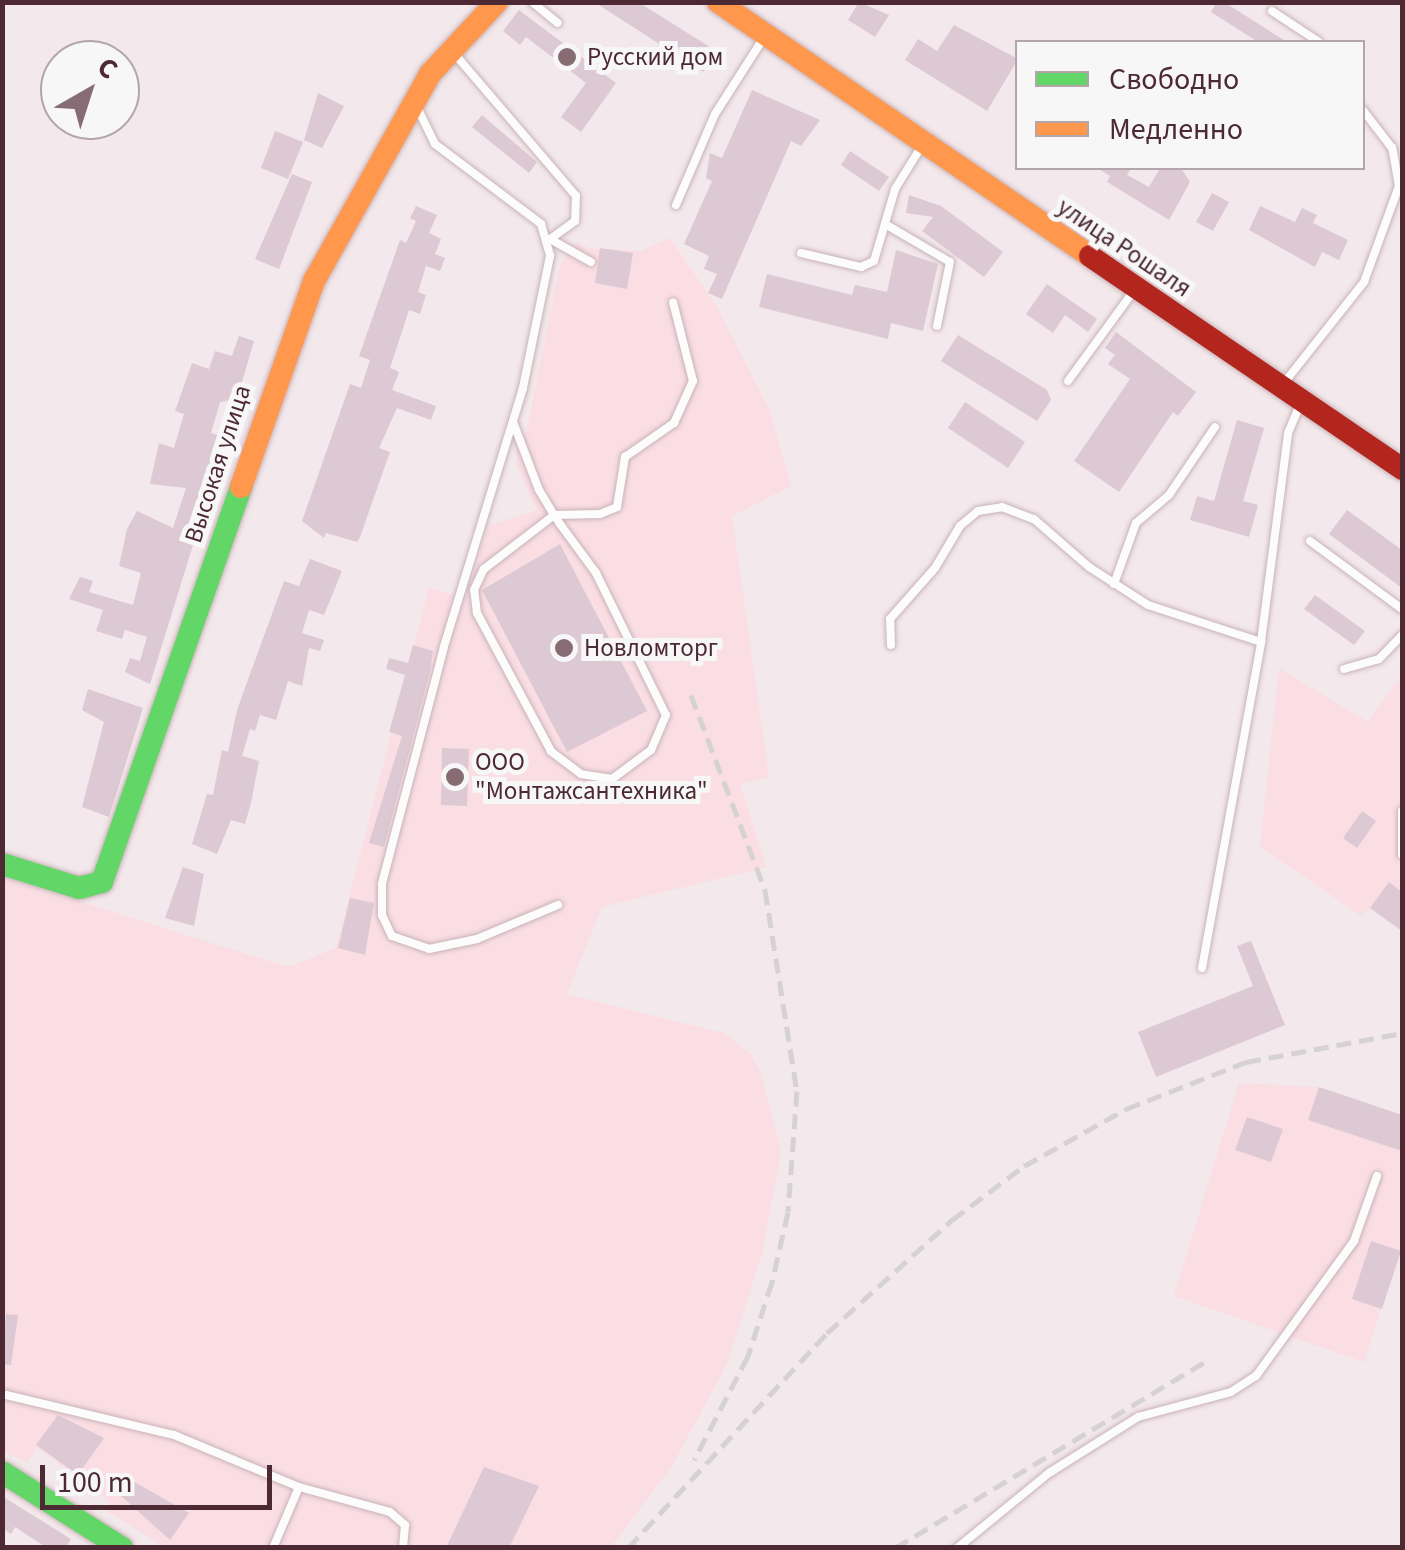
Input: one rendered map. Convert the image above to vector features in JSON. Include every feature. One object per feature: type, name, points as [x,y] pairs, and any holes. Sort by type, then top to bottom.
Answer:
[{"type":"street","name":"Высокая улица","points":[[2,864],[92,888],[112,865],[309,294],[422,88],[450,50],[497,2]]},
{"type":"street","name":"улица Рошаля","points":[[718,2],[1402,469]]},
{"type":"street","points":[[2,1472],[122,1548]]},
{"type":"lane","points":[[532,2],[558,22]]},
{"type":"lane","points":[[1272,12],[1317,40]]},
{"type":"lane","points":[[676,205],[715,114],[765,36]]},
{"type":"lane","points":[[450,50],[576,196],[576,221],[550,239],[543,305],[444,647],[382,884],[382,915],[392,936],[429,949],[477,939],[558,905]]},
{"type":"lane","points":[[422,88],[417,114],[426,134],[531,213],[550,239],[591,262]]},
{"type":"lane","points":[[1281,386],[1364,282],[1399,186],[1392,148],[1365,112]]},
{"type":"lane","points":[[801,253],[867,266],[878,256],[898,184],[923,144]]},
{"type":"lane","points":[[885,224],[950,262],[937,326]]},
{"type":"lane","points":[[1068,382],[1134,289]]},
{"type":"lane","points":[[512,422],[554,515],[596,573],[666,715],[651,750],[612,779],[581,774],[551,751],[474,602],[484,568],[554,515],[613,511],[620,501],[626,457],[664,433],[681,413],[693,381],[673,302]]},
{"type":"lane","points":[[1202,968],[1261,642],[1288,432],[1302,401]]},
{"type":"lane","points":[[1114,584],[1136,523],[1170,495],[1215,426]]},
{"type":"lane","points":[[892,645],[888,626],[894,614],[935,568],[960,526],[988,508],[1034,519],[1114,584],[1174,617],[1261,642]]},
{"type":"lane","points":[[1310,541],[1402,609]]},
{"type":"lane","points":[[1344,669],[1378,659],[1402,635]]},
{"type":"lane","points":[[1402,811],[1402,855]]},
{"type":"lane","points":[[957,1548],[1048,1472],[1138,1416],[1231,1392],[1256,1376],[1354,1241],[1377,1176]]},
{"type":"lane","points":[[2,1394],[174,1435],[299,1487],[390,1512],[406,1525],[403,1548]]},
{"type":"lane","points":[[272,1548],[299,1487]]},
{"type":"shaded area","points":[[670,238],[717,307],[769,409],[791,486],[732,516],[769,777],[740,784],[766,867],[602,907],[567,994],[724,1033],[750,1053],[760,1071],[781,1151],[762,1254],[727,1364],[672,1466],[611,1547],[165,1547],[105,1510],[110,1501],[37,1448],[27,1462],[3,1452],[3,877],[288,967],[336,948],[429,588],[466,598],[488,526],[537,510],[516,463],[517,444],[525,439],[560,265],[578,241],[587,248],[640,251]]},
{"type":"shaded area","points":[[1279,668],[1368,722],[1402,674],[1402,931],[1371,909],[1360,915],[1260,847]]},
{"type":"shaded area","points":[[1239,1083],[1319,1087],[1402,1115],[1402,1245],[1364,1362],[1174,1296]]},
{"type":"building","points":[[594,2],[638,2],[718,52],[703,72]]},
{"type":"building","points":[[859,2],[889,15],[875,37],[848,20]]},
{"type":"building","points":[[1217,2],[1224,2],[1284,40],[1255,40],[1211,12]]},
{"type":"building","points":[[519,10],[616,83],[581,132],[561,117],[586,83],[526,37],[520,45],[503,31]]},
{"type":"building","points":[[954,25],[1015,57],[1015,64],[987,111],[905,60],[918,39],[937,51]]},
{"type":"building","points":[[752,90],[820,120],[801,146],[791,141],[722,299],[708,293],[717,274],[704,269],[709,256],[684,244],[712,181],[706,178],[710,153],[722,158]]},
{"type":"building","points":[[318,93],[344,106],[322,148],[304,140]]},
{"type":"building","points":[[482,115],[537,162],[529,173],[472,127]]},
{"type":"building","points":[[275,131],[303,142],[288,179],[261,168]]},
{"type":"building","points":[[850,151],[889,177],[879,191],[841,165]]},
{"type":"building","points":[[1100,170],[1130,170],[1127,175],[1149,187],[1159,170],[1182,170],[1190,182],[1169,220],[1107,182],[1110,176]]},
{"type":"building","points":[[292,174],[312,182],[279,269],[255,259]]},
{"type":"building","points":[[1212,193],[1229,202],[1213,231],[1196,222]]},
{"type":"building","points":[[909,195],[941,206],[1003,252],[984,277],[922,231],[933,217],[906,213]]},
{"type":"building","points":[[416,206],[437,215],[429,233],[441,239],[435,254],[445,258],[440,271],[426,266],[418,292],[426,295],[420,314],[409,310],[390,368],[399,372],[392,390],[436,406],[431,420],[397,408],[379,448],[390,452],[360,537],[357,542],[326,533],[324,538],[302,521],[350,384],[361,388],[370,360],[359,356],[400,240],[406,243],[416,221],[410,218]]},
{"type":"building","points":[[1260,206],[1295,222],[1302,208],[1317,215],[1313,223],[1348,240],[1339,260],[1322,252],[1315,267],[1249,230]]},
{"type":"building","points":[[600,248],[633,253],[627,289],[595,283]]},
{"type":"building","points":[[896,250],[938,264],[923,331],[891,323],[888,339],[759,307],[767,274],[852,295],[855,285],[887,292]]},
{"type":"building","points":[[1047,284],[1097,319],[1088,332],[1065,315],[1053,333],[1026,314]]},
{"type":"building","points":[[1116,332],[1196,392],[1178,416],[1173,412],[1119,492],[1074,461],[1130,379],[1108,364],[1115,355],[1105,348]]},
{"type":"building","points":[[958,335],[1047,390],[1051,400],[1037,421],[941,361]]},
{"type":"building","points":[[239,336],[254,341],[237,399],[220,402],[211,433],[226,438],[150,684],[125,672],[130,658],[140,661],[147,637],[125,630],[122,639],[96,631],[103,610],[69,599],[80,577],[93,581],[89,592],[133,605],[141,573],[119,566],[127,529],[137,511],[173,528],[186,488],[150,484],[159,443],[174,448],[184,414],[175,411],[192,363],[209,369],[215,351],[232,356]]},
{"type":"building","points":[[965,402],[1025,442],[1008,468],[948,428]]},
{"type":"building","points":[[1237,420],[1264,428],[1243,501],[1258,505],[1249,537],[1190,520],[1197,496],[1214,501]]},
{"type":"building","points":[[1347,510],[1402,550],[1402,588],[1329,534]]},
{"type":"building","name":"Новломторг","points":[[560,544],[647,711],[567,752],[482,590]]},
{"type":"building","points":[[310,559],[342,571],[324,615],[309,610],[302,633],[324,640],[320,651],[309,648],[302,686],[288,681],[276,720],[260,715],[255,731],[250,729],[242,756],[259,761],[251,803],[245,824],[231,820],[217,854],[192,844],[207,794],[213,795],[222,750],[228,752],[237,710],[284,581],[299,586]]},
{"type":"building","points":[[1315,595],[1365,631],[1354,645],[1304,609]]},
{"type":"building","points":[[413,645],[433,651],[384,847],[369,843],[402,736],[389,732],[405,675],[386,669],[389,658],[408,663]]},
{"type":"building","points":[[88,689],[143,708],[109,817],[82,807],[104,722],[82,710]]},
{"type":"building","name":"ООО \"Монтажсантехника\"","points":[[442,748],[469,749],[467,806],[441,805]]},
{"type":"building","points":[[1362,811],[1376,821],[1357,848],[1343,838]]},
{"type":"building","points":[[183,867],[204,874],[194,926],[165,918]]},
{"type":"building","points":[[1389,882],[1402,892],[1402,931],[1370,908]]},
{"type":"building","points":[[350,898],[374,903],[365,955],[338,948]]},
{"type":"building","points":[[1251,941],[1285,1025],[1156,1077],[1138,1032],[1253,986],[1237,946]]},
{"type":"building","points":[[1319,1087],[1402,1115],[1402,1151],[1308,1120]]},
{"type":"building","points":[[1247,1117],[1283,1129],[1271,1162],[1235,1150]]},
{"type":"building","points":[[1371,1241],[1401,1251],[1382,1309],[1352,1299]]},
{"type":"building","points":[[6,1314],[18,1315],[11,1365],[2,1364]]},
{"type":"building","points":[[58,1415],[104,1438],[78,1475],[36,1445]]},
{"type":"building","points":[[484,1467],[539,1486],[509,1548],[446,1548]]},
{"type":"building","points":[[131,1480],[189,1513],[170,1540],[120,1495]]},
{"type":"building","points":[[2,1496],[71,1539],[66,1548],[47,1548],[15,1527],[11,1534],[2,1528]]},
{"type":"railway","points":[[691,695],[765,890],[797,1091],[788,1212],[772,1282],[748,1356],[694,1460]]},
{"type":"railway","points":[[628,1548],[827,1333],[952,1220],[1024,1166],[1126,1109],[1246,1062],[1402,1033]]},
{"type":"railway","points":[[895,1548],[1205,1362]]},
{"type":"traffic: fast","points":[[2,864],[79,888],[102,882],[241,487]]},
{"type":"traffic: fast","points":[[2,1472],[122,1548]]},
{"type":"traffic: slow","points":[[241,487],[314,281],[430,74],[497,2]]},
{"type":"traffic: slow","points":[[718,2],[1090,256]]},
{"type":"traffic: jam","points":[[1090,256],[1402,469]]},
{"type":"place","name":"Русский дом","points":[[567,57]]},
{"type":"place","name":"Новломторг","points":[[564,648]]},
{"type":"place","name":"ООО \"Монтажсантехника\"","points":[[455,777]]}]
